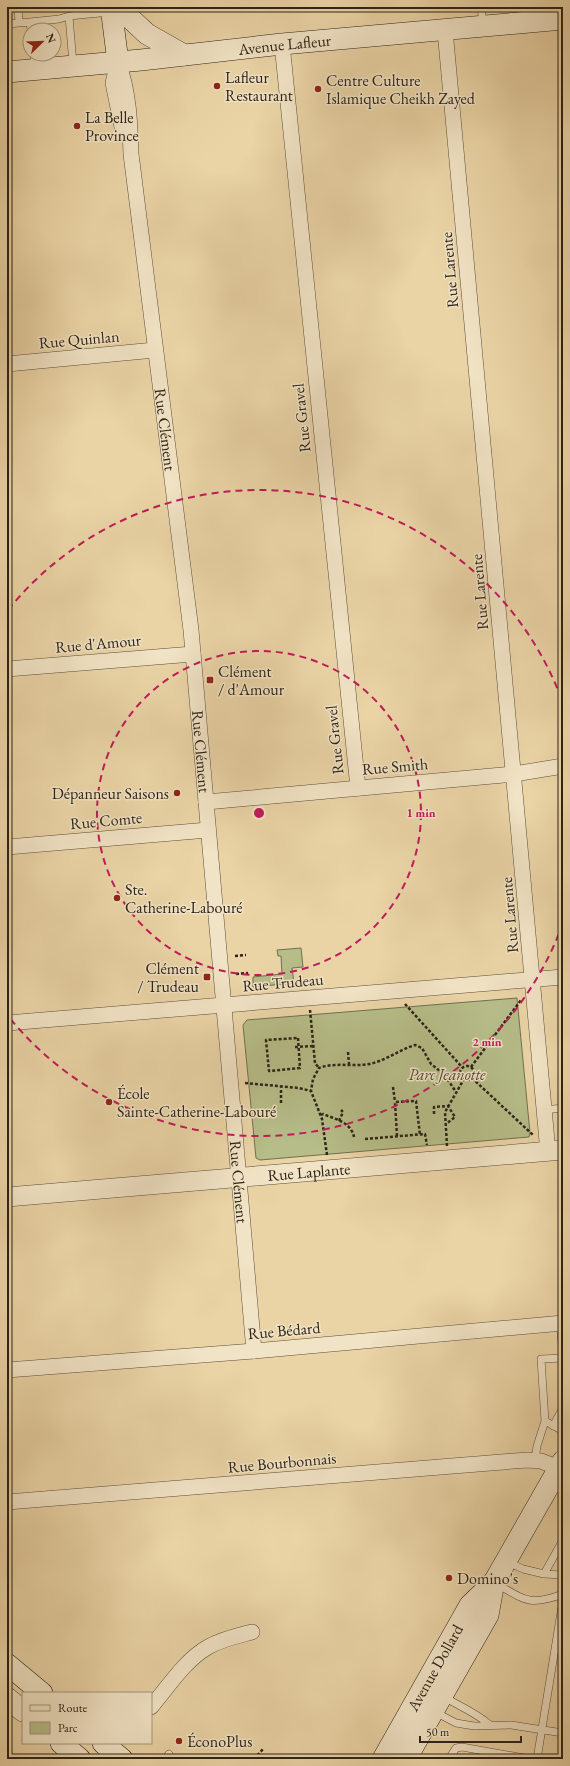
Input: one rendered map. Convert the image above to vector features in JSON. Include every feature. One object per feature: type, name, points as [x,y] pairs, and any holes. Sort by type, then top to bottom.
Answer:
[{"type":"main road","points":[[114,9],[146,34],[184,55]]},
{"type":"main road","name":"Rue Clément","points":[[114,9],[118,62]]},
{"type":"main road","name":"Avenue Lafleur","points":[[7,72],[34,62],[74,66],[282,44],[445,30],[482,17],[563,19]]},
{"type":"main road","name":"Avenue Dollard","points":[[383,1759],[428,1703],[488,1615],[494,1582],[559,1476]]},
{"type":"main road","points":[[7,1664],[41,1692]]},
{"type":"main road","points":[[7,1699],[22,1711]]},
{"type":"main road","name":"Avenue Dollard","points":[[406,1759],[428,1703]]},
{"type":"main road","points":[[62,1744],[80,1759]]},
{"type":"street","name":"Rue Larente","points":[[445,30],[544,1110],[556,1151]]},
{"type":"street","name":"Rue Gravel","points":[[282,44],[358,788]]},
{"type":"street","name":"Rue Clément","points":[[118,62],[113,83],[114,92],[121,125],[130,154],[193,654],[254,1351]]},
{"type":"street","name":"Rue Quinlan","points":[[7,364],[155,350]]},
{"type":"street","name":"Rue d'Amour","points":[[7,669],[193,654]]},
{"type":"street","name":"Rue Smith","points":[[206,802],[514,774],[563,766]]},
{"type":"street","name":"Rue Comte","points":[[7,847],[208,830]]},
{"type":"street","name":"Rue Trudeau","points":[[7,1023],[563,977]]},
{"type":"street","name":"Rue Laplante","points":[[7,1198],[556,1151]]},
{"type":"street","name":"Rue Bédard","points":[[7,1370],[254,1351],[561,1323]]},
{"type":"street","name":"Rue Bourbonnais","points":[[7,1502],[535,1460],[559,1476]]},
{"type":"street","points":[[152,1706],[183,1668],[199,1653],[218,1642],[252,1632]]},
{"type":"lane","points":[[18,7],[19,23]]},
{"type":"lane","points":[[77,7],[78,15]]},
{"type":"lane","points":[[30,22],[60,19],[69,16],[114,9]]},
{"type":"lane","points":[[69,16],[74,66]]},
{"type":"lane","points":[[7,24],[22,23]]},
{"type":"lane","points":[[544,1110],[563,1108]]},
{"type":"lane","points":[[561,1323],[563,1354]]},
{"type":"lane","points":[[535,1460],[537,1446],[545,1421],[541,1359],[563,1358]]},
{"type":"lane","points":[[553,1426],[563,1408]]},
{"type":"lane","points":[[545,1421],[563,1431]]},
{"type":"lane","points":[[544,1574],[563,1540]]},
{"type":"lane","points":[[506,1561],[523,1569],[544,1574],[563,1575]]},
{"type":"lane","points":[[494,1582],[528,1601],[541,1601],[562,1594],[562,1606],[537,1759]]},
{"type":"lane","points":[[428,1703],[456,1723],[474,1726],[511,1725],[563,1733]]},
{"type":"lane","points":[[428,1703],[461,1707],[478,1714],[490,1725]]},
{"type":"lane","points":[[449,1759],[456,1748],[462,1747],[530,1759]]},
{"type":"path","points":[[235,956],[246,955]]},
{"type":"path","points":[[236,974],[248,973]]},
{"type":"path","points":[[471,1067],[520,1001]]},
{"type":"path","points":[[405,1005],[462,1067]]},
{"type":"path","points":[[310,1013],[315,1063],[319,1068]]},
{"type":"path","points":[[298,1038],[297,1047],[300,1068],[269,1071],[266,1040],[298,1038]]},
{"type":"path","points":[[297,1047],[314,1046]]},
{"type":"path","points":[[327,1156],[324,1131],[311,1091],[313,1080],[319,1068],[349,1064],[368,1064],[411,1046],[418,1046],[425,1052],[431,1064],[444,1074],[456,1092]]},
{"type":"path","points":[[348,1052],[349,1064]]},
{"type":"path","points":[[462,1067],[471,1067]]},
{"type":"path","points":[[462,1067],[459,1074],[464,1079],[468,1080],[472,1078]]},
{"type":"path","points":[[471,1067],[474,1074],[472,1078]]},
{"type":"path","points":[[472,1078],[532,1134]]},
{"type":"path","points":[[447,1146],[445,1112],[464,1079]]},
{"type":"path","points":[[247,1083],[299,1088],[311,1091]]},
{"type":"path","points":[[281,1086],[281,1103]]},
{"type":"path","points":[[393,1087],[397,1136]]},
{"type":"path","points":[[395,1102],[417,1101],[420,1135]]},
{"type":"path","points":[[434,1114],[434,1108],[448,1106]]},
{"type":"path","points":[[446,1124],[455,1117],[448,1106]]},
{"type":"path","points":[[339,1121],[343,1112],[341,1110]]},
{"type":"path","points":[[320,1115],[347,1124],[351,1128],[354,1137]]},
{"type":"path","points":[[345,1128],[347,1124]]},
{"type":"path","points":[[365,1139],[426,1134],[428,1148]]},
{"type":"path","points":[[254,1759],[264,1748]]},
{"type":"green space","points":[[301,948],[303,967],[292,968],[294,983],[253,987],[253,977],[282,974],[281,956],[278,956],[277,950]]},
{"type":"green space","name":"Parc Jeanotte","points":[[517,998],[530,1133],[529,1137],[260,1160],[256,1158],[243,1025],[247,1020]]},
{"type":"place","name":"Lafleur Restaurant","points":[[217,86]]},
{"type":"place","name":"Centre Culture Islamique Cheikh Zayed","points":[[318,89]]},
{"type":"place","name":"La Belle Province","points":[[77,126]]},
{"type":"place","name":"Clément / d'Amour","points":[[210,680]]},
{"type":"place","name":"Dépanneur Saisons","points":[[177,793]]},
{"type":"place","name":"Ste. Catherine-Labouré","points":[[117,898]]},
{"type":"place","name":"Clément / Trudeau","points":[[207,977]]},
{"type":"place","name":"École Sainte-Catherine-Labouré","points":[[109,1102]]},
{"type":"place","name":"Domino's","points":[[449,1578]]},
{"type":"place","name":"ÉconoPlus","points":[[179,1741]]}]
